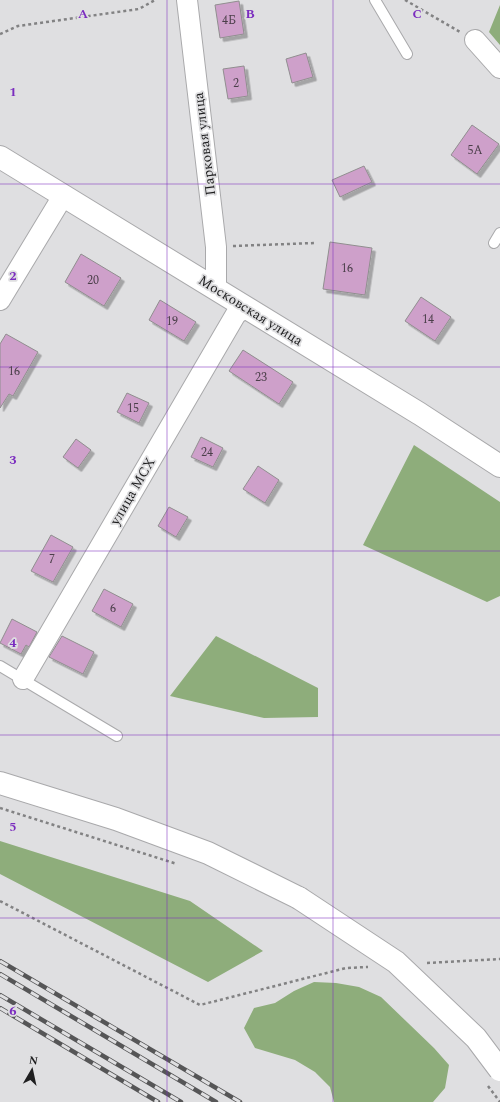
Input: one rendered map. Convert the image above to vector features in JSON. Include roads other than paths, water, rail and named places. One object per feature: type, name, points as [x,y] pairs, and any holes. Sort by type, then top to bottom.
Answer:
[{"type":"street","name":"Парковая улица","points":[[187,0],[216,247],[216,289]]},
{"type":"street","points":[[475,40],[500,68]]},
{"type":"street","name":"Московская улица","points":[[0,157],[420,414],[500,466]]},
{"type":"street","points":[[0,300],[63,196]]},
{"type":"street","name":"улица МСХ","points":[[23,679],[236,314],[245,308]]},
{"type":"street","points":[[0,783],[116,819],[208,853],[299,898],[396,962],[476,1038],[493,1077]]},
{"type":"lane","points":[[375,0],[407,54]]},
{"type":"lane","points":[[494,243],[500,233]]},
{"type":"lane","points":[[0,666],[116,736]]},
{"type":"railway","points":[[0,961],[240,1102]]},
{"type":"railway","points":[[0,974],[216,1102]]},
{"type":"railway","points":[[0,995],[181,1102]]},
{"type":"railway","points":[[0,1008],[158,1102]]}]
